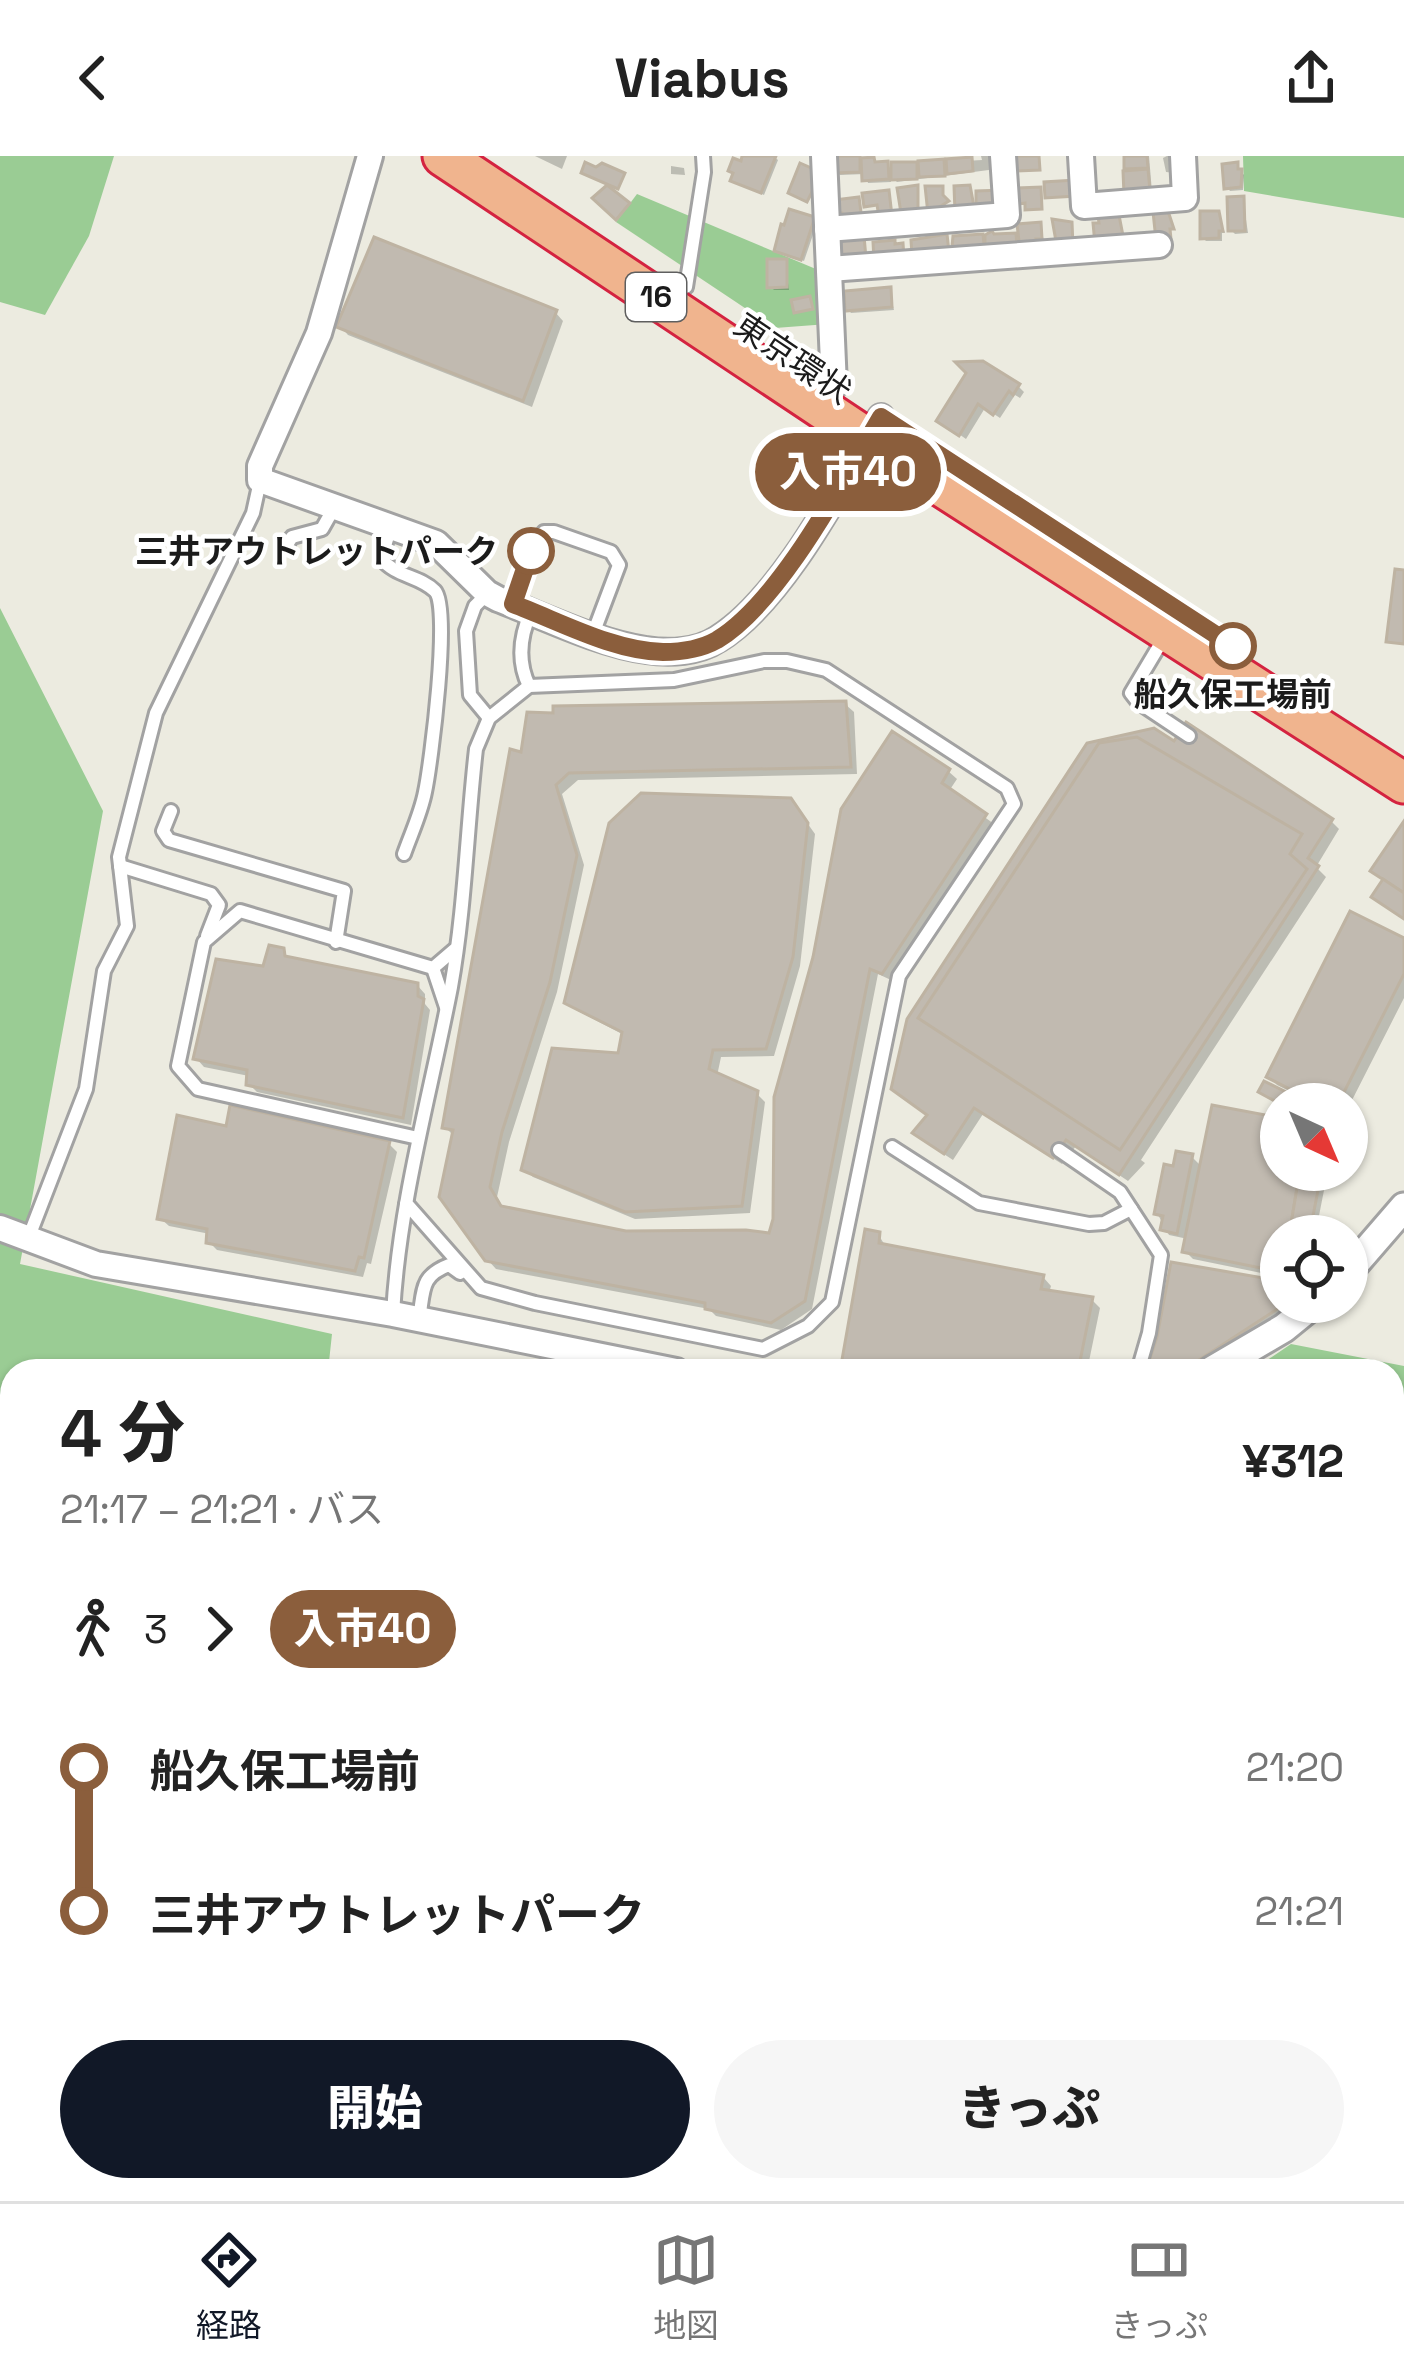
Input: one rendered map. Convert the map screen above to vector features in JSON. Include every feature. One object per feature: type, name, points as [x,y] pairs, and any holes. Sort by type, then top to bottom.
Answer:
[{"type":"highway","name":"東京環状","points":[[443,156],[1404,755]]},
{"type":"highway","name":"東京環状","points":[[484,156],[834,386],[874,428],[1168,630],[1404,783]]},
{"type":"street","points":[[370,156],[320,332],[260,466],[260,480],[444,548],[487,593],[522,608],[632,647],[694,650],[716,640],[758,604],[874,428]]},
{"type":"street","points":[[824,156],[834,386]]},
{"type":"street","points":[[826,229],[1007,215],[1004,156]]},
{"type":"street","points":[[1081,156],[1084,206],[1185,198],[1183,156]]},
{"type":"street","points":[[829,269],[1159,245]]},
{"type":"street","points":[[1368,1249],[1404,1207]]},
{"type":"street","points":[[0,1228],[96,1264],[392,1314],[617,1359]]},
{"type":"street","points":[[1231,1359],[1290,1323]]},
{"type":"lane","points":[[686,287],[703,156]]},
{"type":"lane","points":[[28,1239],[86,1089],[104,971],[127,926],[120,866],[156,713],[253,513],[260,480]]},
{"type":"lane","points":[[286,546],[292,537],[322,529],[335,506]]},
{"type":"lane","points":[[392,526],[381,559],[390,571],[434,590],[442,603],[425,795],[404,854]]},
{"type":"lane","points":[[529,686],[522,670],[522,608],[531,551],[544,532],[616,554],[619,565],[593,634]]},
{"type":"lane","points":[[487,593],[475,606],[466,632],[470,695],[489,718]]},
{"type":"lane","points":[[1168,630],[1131,693],[1189,736]]},
{"type":"lane","points":[[392,1314],[406,1203],[455,949],[476,748],[489,718],[529,686],[674,680],[787,661],[826,670],[1006,788],[1014,804],[899,976],[832,1302],[808,1326],[763,1349],[607,1319],[481,1288],[449,1265],[432,1271],[425,1282],[419,1319]]},
{"type":"lane","points":[[171,811],[163,831],[169,840],[344,891],[336,942]]},
{"type":"lane","points":[[120,866],[211,894],[220,905],[204,942],[178,1066],[198,1089],[418,1138]]},
{"type":"lane","points":[[204,942],[240,911],[433,968]]},
{"type":"lane","points":[[433,968],[455,949]]},
{"type":"lane","points":[[433,968],[446,1008]]},
{"type":"lane","points":[[892,1147],[979,1204],[1089,1224],[1131,1209]]},
{"type":"lane","points":[[1059,1150],[1120,1192],[1161,1255],[1142,1359]]},
{"type":"lane","points":[[406,1203],[481,1288]]},
{"type":"green space","points":[[0,156],[114,156],[89,236],[45,315],[0,302]]},
{"type":"green space","points":[[1243,156],[1404,156],[1404,218],[1244,191]]},
{"type":"green space","points":[[637,194],[823,272],[828,324],[775,328],[616,222]]},
{"type":"green space","points":[[0,608],[103,811],[20,1264],[332,1334],[329,1359],[0,1359]]},
{"type":"green space","points":[[1291,1344],[1368,1359],[1269,1359]]},
{"type":"building","points":[[742,156],[776,156],[761,193],[730,181],[733,158],[741,161]]},
{"type":"building","points":[[833,156],[860,156],[860,172],[834,173]]},
{"type":"building","points":[[1016,156],[1039,156],[1040,170],[1017,171]]},
{"type":"building","points":[[1124,156],[1147,156],[1148,168],[1124,169]]},
{"type":"building","points":[[874,157],[875,162],[888,161],[889,179],[862,181],[861,158]]},
{"type":"building","points":[[972,157],[973,171],[947,174],[946,159]]},
{"type":"building","points":[[944,159],[945,176],[919,177],[918,161]]},
{"type":"building","points":[[585,162],[625,173],[618,189],[581,173]]},
{"type":"building","points":[[891,162],[917,162],[917,179],[891,180]]},
{"type":"building","points":[[1238,162],[1241,187],[1224,189],[1222,164]]},
{"type":"building","points":[[800,163],[818,171],[807,202],[788,193]]},
{"type":"building","points":[[1148,169],[1150,190],[1124,195],[1123,171]]},
{"type":"building","points":[[1075,180],[1076,196],[1045,198],[1044,182]]},
{"type":"building","points":[[607,185],[630,203],[616,220],[592,198]]},
{"type":"building","points":[[918,185],[918,208],[901,213],[897,188]]},
{"type":"building","points":[[970,185],[975,212],[955,213],[954,186]]},
{"type":"building","points":[[925,186],[943,186],[949,201],[928,214]]},
{"type":"building","points":[[1041,187],[1042,209],[1025,210],[1025,203],[1019,204],[1018,188]]},
{"type":"building","points":[[889,190],[892,216],[879,217],[877,205],[864,207],[862,193]]},
{"type":"building","points":[[1003,190],[994,211],[976,212],[976,191]]},
{"type":"building","points":[[1244,196],[1245,231],[1228,231],[1227,197]]},
{"type":"building","points":[[859,197],[862,220],[844,222],[834,200]]},
{"type":"building","points":[[789,209],[815,217],[801,260],[774,251]]},
{"type":"building","points":[[1168,211],[1174,229],[1170,229],[1171,239],[1156,240],[1153,212]]},
{"type":"building","points":[[1200,211],[1219,211],[1223,231],[1219,238],[1200,239]]},
{"type":"building","points":[[1119,215],[1124,241],[1095,244],[1093,223],[1099,223],[1098,216]]},
{"type":"building","points":[[1052,219],[1072,222],[1073,246],[1057,247]]},
{"type":"building","points":[[1041,222],[1037,248],[1020,250],[1017,224]]},
{"type":"building","points":[[1016,233],[1017,247],[991,252],[985,235]]},
{"type":"building","points":[[947,234],[949,252],[912,256],[911,240]]},
{"type":"building","points":[[983,234],[985,254],[951,257],[953,236]]},
{"type":"building","points":[[864,236],[866,258],[840,261],[838,239]]},
{"type":"building","points":[[374,237],[557,310],[523,401],[336,327]]},
{"type":"building","points":[[895,240],[895,244],[903,243],[904,258],[874,260],[873,242]]},
{"type":"building","points":[[767,259],[787,259],[787,287],[767,288]]},
{"type":"building","points":[[891,287],[892,307],[845,311],[844,291]]},
{"type":"building","points":[[810,296],[813,309],[794,313],[791,300]]},
{"type":"building","points":[[983,361],[1020,384],[1013,395],[1009,391],[993,415],[978,404],[959,436],[936,421],[966,373],[955,362]]},
{"type":"building","points":[[1395,569],[1404,570],[1404,644],[1386,642]]},
{"type":"building","points":[[846,701],[851,767],[569,773],[556,785],[577,855],[550,982],[502,1132],[490,1187],[501,1206],[626,1231],[769,1233],[774,1097],[813,957],[841,809],[892,731],[950,769],[942,783],[987,814],[882,974],[870,969],[805,1301],[771,1323],[705,1309],[705,1303],[485,1261],[439,1197],[453,1130],[442,1128],[510,749],[521,752],[527,712],[553,713],[553,706]]},
{"type":"building","points":[[1186,722],[1333,819],[1308,858],[1319,866],[1119,1175],[1066,1140],[1053,1158],[974,1108],[944,1154],[912,1133],[927,1115],[891,1089],[907,1019],[1087,743],[1154,728],[1174,741]]},
{"type":"building","points":[[1137,737],[1302,834],[1290,854],[1307,869],[1120,1150],[918,1018],[1099,743]]},
{"type":"building","points":[[641,793],[791,798],[808,823],[793,957],[766,1049],[713,1050],[709,1069],[758,1091],[742,1206],[625,1212],[521,1170],[552,1048],[618,1053],[622,1032],[564,1003],[609,823]]},
{"type":"building","points":[[1404,821],[1404,893],[1370,871]]},
{"type":"building","points":[[1383,879],[1404,893],[1404,919],[1371,897]]},
{"type":"building","points":[[1350,911],[1404,938],[1404,974],[1349,1083],[1278,1083],[1266,1077]]},
{"type":"building","points":[[269,945],[284,948],[285,956],[418,983],[418,996],[424,999],[403,1118],[246,1085],[247,1070],[193,1059],[216,959],[263,966]]},
{"type":"building","points":[[230,1105],[390,1141],[364,1258],[359,1257],[355,1271],[206,1243],[207,1229],[157,1219],[177,1115],[226,1126]]},
{"type":"building","points":[[1212,1105],[1260,1114],[1260,1191],[1296,1191],[1292,1215],[1260,1215],[1260,1268],[1182,1252]]},
{"type":"building","points":[[1176,1151],[1193,1154],[1177,1234],[1160,1230],[1163,1216],[1154,1214],[1164,1164],[1173,1166]]},
{"type":"building","points":[[1296,1191],[1318,1191],[1313,1215],[1292,1215]]},
{"type":"building","points":[[865,1229],[880,1232],[879,1243],[1044,1275],[1041,1289],[1093,1297],[1080,1359],[842,1359]]},
{"type":"building","points":[[1171,1262],[1260,1277],[1260,1320],[1200,1359],[1150,1359]]},
{"type":"bus line","name":"入市40","points":[[531,551],[513,604],[632,647],[694,650],[716,640],[758,604],[833,497],[881,417],[1233,646]]},
{"type":"place","name":"三井アウトレットパーク","points":[[531,551]]},
{"type":"place","name":"船久保工場前","points":[[1233,646]]}]
